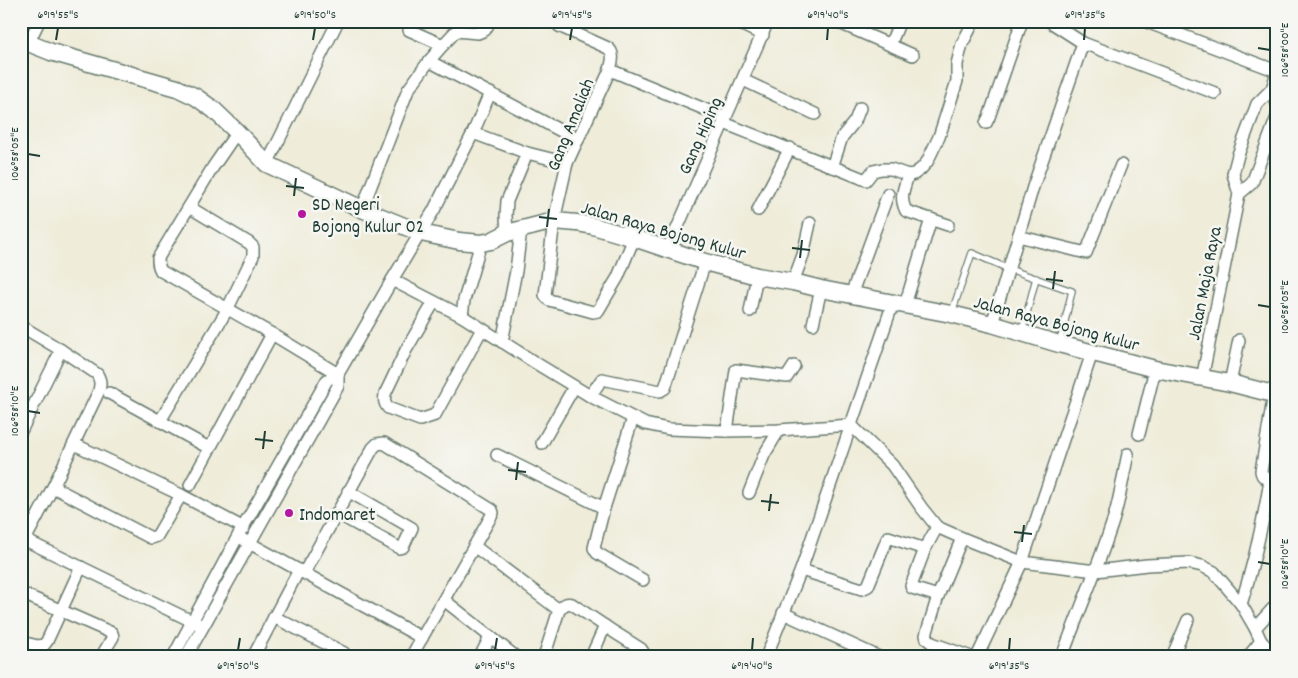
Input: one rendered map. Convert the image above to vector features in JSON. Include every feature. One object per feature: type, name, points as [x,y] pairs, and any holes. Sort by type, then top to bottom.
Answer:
[{"type":"main road","name":"Jalan Raya Bojong Kulur","points":[[25,41],[51,52],[177,88],[196,97],[214,110],[267,164],[362,209],[421,233],[459,242],[481,243],[491,241],[514,231],[554,221],[577,222],[756,276],[951,314],[1155,369],[1276,394]]},
{"type":"street","points":[[25,41],[40,21]]},
{"type":"street","points":[[267,164],[338,21]]},
{"type":"street","points":[[362,209],[408,90],[429,61],[456,31],[478,33],[485,30],[490,21]]},
{"type":"street","points":[[734,21],[763,35]]},
{"type":"street","name":"Gang Hiping","points":[[668,249],[768,21]]},
{"type":"street","points":[[890,45],[900,21]]},
{"type":"street","points":[[559,26],[611,49],[613,57],[610,70],[866,180],[873,171],[882,169],[914,174],[921,170],[927,162],[939,137],[957,81],[957,64],[962,44],[974,21]]},
{"type":"street","points":[[986,123],[1022,21]]},
{"type":"street","points":[[1049,21],[1083,43],[1215,93]]},
{"type":"street","points":[[1144,21],[1277,71],[1272,89],[1257,104],[1238,156],[1234,174],[1239,194],[1252,183],[1277,117]]},
{"type":"street","points":[[842,23],[913,55]]},
{"type":"street","points":[[409,30],[443,46]]},
{"type":"street","points":[[992,324],[1033,186],[1083,43]]},
{"type":"street","points":[[429,61],[578,140]]},
{"type":"street","name":"Gang Amaliah","points":[[610,70],[568,162],[554,221],[545,296],[548,300],[593,312],[598,311],[618,277],[634,238]]},
{"type":"street","points":[[743,80],[815,114]]},
{"type":"street","points":[[1272,89],[1277,104]]},
{"type":"street","points":[[173,657],[198,624],[250,544],[338,386],[338,374],[441,197],[473,133],[490,93]]},
{"type":"street","points":[[832,167],[842,137],[856,122],[860,108]]},
{"type":"street","points":[[237,132],[158,258],[159,268],[161,271],[338,374]]},
{"type":"street","points":[[473,133],[527,153],[568,162]]},
{"type":"street","points":[[758,210],[790,148]]},
{"type":"street","points":[[502,342],[516,272],[514,231],[506,216],[507,201],[527,153]]},
{"type":"street","points":[[1018,236],[1086,253],[1121,165]]},
{"type":"street","points":[[908,174],[902,194],[902,203],[906,211],[948,224]]},
{"type":"street","points":[[851,295],[888,194]]},
{"type":"street","name":"Jalan Maja Raya","points":[[1202,379],[1239,194]]},
{"type":"street","points":[[160,420],[227,310],[253,256],[253,247],[189,207]]},
{"type":"street","points":[[766,657],[801,570],[850,425],[931,219]]},
{"type":"street","points":[[793,282],[803,255],[810,223]]},
{"type":"street","points":[[462,316],[464,300],[481,243]]},
{"type":"street","points":[[590,396],[602,379],[660,391],[666,388],[705,262]]},
{"type":"street","points":[[750,311],[756,276]]},
{"type":"street","points":[[392,280],[462,316],[574,387],[645,424],[668,430],[727,431],[779,430],[850,425],[892,465],[937,527],[1022,562],[1096,571],[1147,565],[1189,563],[1202,566],[1214,572],[1241,604],[1261,641],[1276,657]]},
{"type":"street","points":[[813,324],[821,289]]},
{"type":"street","points":[[434,302],[406,350],[385,394],[384,400],[388,408],[420,420],[435,414],[482,329]]},
{"type":"street","points":[[21,326],[97,374],[101,384],[54,487],[23,539],[198,624]]},
{"type":"street","points":[[190,485],[272,334]]},
{"type":"street","points":[[1230,383],[1239,340]]},
{"type":"street","points":[[21,431],[61,350]]},
{"type":"street","points":[[977,657],[1022,562],[1092,353]]},
{"type":"street","points":[[727,431],[736,370],[787,377],[794,366]]},
{"type":"street","points":[[1139,434],[1155,369]]},
{"type":"street","points":[[186,657],[198,624],[241,532],[327,380],[338,374]]},
{"type":"street","points":[[542,443],[574,387]]},
{"type":"street","points":[[108,393],[209,448]]},
{"type":"street","points":[[1241,604],[1274,482],[1264,478],[1261,471],[1276,394]]},
{"type":"street","points":[[633,418],[604,508],[594,548],[597,553],[643,580]]},
{"type":"street","points":[[749,493],[764,455],[779,430]]},
{"type":"street","points":[[74,444],[181,494],[241,532],[250,544],[422,638]]},
{"type":"street","points":[[253,657],[274,617],[377,444],[384,444],[492,510],[493,513],[411,657]]},
{"type":"street","points":[[1062,657],[1114,519],[1128,454]]},
{"type":"street","points":[[497,455],[604,508]]},
{"type":"street","points":[[54,487],[151,538],[157,536],[181,494]]},
{"type":"street","points":[[336,513],[399,548],[403,547],[412,528],[348,491]]},
{"type":"street","points":[[937,527],[925,550],[911,586],[912,588],[938,596]]},
{"type":"street","points":[[801,570],[862,589],[868,586],[888,537],[925,550]]},
{"type":"street","points":[[962,538],[938,596],[926,635],[927,639],[932,643],[971,657]]},
{"type":"street","points":[[474,546],[559,610]]},
{"type":"street","points":[[21,642],[38,646],[44,645],[81,567]]},
{"type":"street","points":[[21,592],[112,633],[113,637],[101,657]]},
{"type":"street","points":[[444,600],[516,657]]},
{"type":"street","points":[[544,657],[559,610],[568,602],[640,649],[643,652],[643,657]]},
{"type":"street","points":[[1255,628],[1277,604]]},
{"type":"street","points":[[783,613],[879,657]]},
{"type":"street","points":[[274,617],[344,653],[346,657]]},
{"type":"street","points":[[1172,657],[1188,620]]},
{"type":"street","points":[[591,657],[605,626]]},
{"type":"street","points":[[480,657],[490,637]]},
{"type":"street","points":[[1248,657],[1261,641]]},
{"type":"lane","points":[[951,314],[972,253],[1009,269],[1072,291],[1059,344]]},
{"type":"lane","points":[[1022,333],[1036,278]]},
{"type":"place","name":"SD Negeri Bojong Kulur 02","points":[[302,214]]},
{"type":"place","name":"Indomaret","points":[[289,513]]}]
